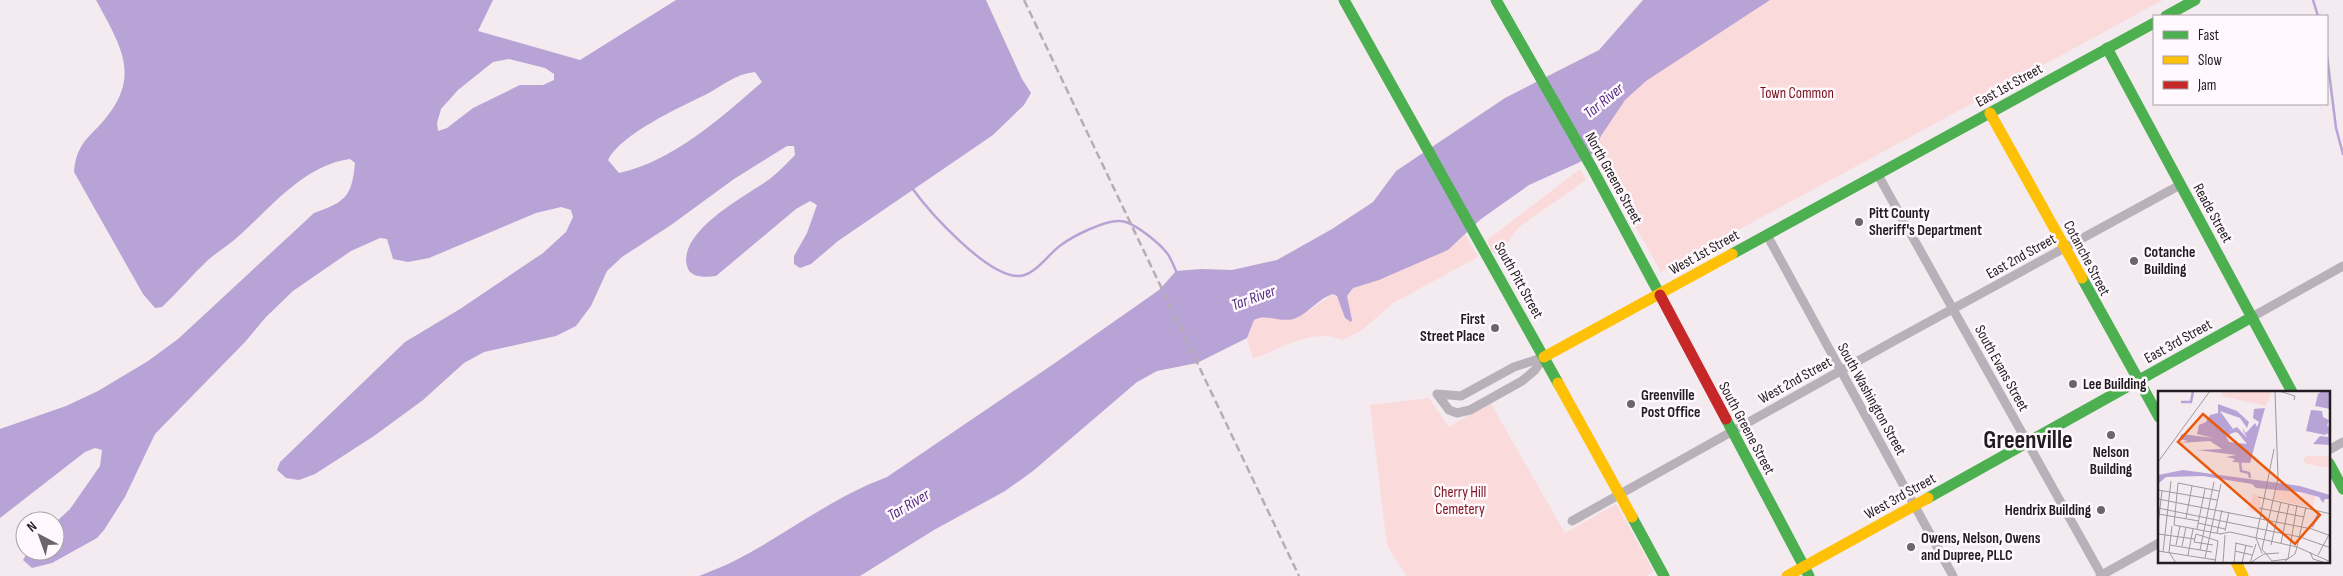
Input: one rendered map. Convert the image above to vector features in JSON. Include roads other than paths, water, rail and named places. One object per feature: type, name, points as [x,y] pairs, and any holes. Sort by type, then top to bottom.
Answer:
[{"type":"street","name":"South Pitt Street","points":[[1344,0],[1485,250],[1664,576]]},
{"type":"street","name":"North Greene Street","points":[[1496,0],[1592,168],[1659,294]]},
{"type":"street","points":[[2168,15],[2195,0]]},
{"type":"street","name":"East 1st Street","points":[[1878,174],[2153,23]]},
{"type":"street","name":"Reade Street","points":[[2107,48],[2291,391]]},
{"type":"street","name":"Cotanche Street","points":[[1990,113],[2158,415]]},
{"type":"street","name":"West 1st Street","points":[[1544,357],[1878,174]]},
{"type":"street","name":"South Evans Street","points":[[1878,174],[2101,576]]},
{"type":"street","name":"East 2nd Street","points":[[1954,309],[2180,185]]},
{"type":"street","name":"South Washington Street","points":[[1767,235],[1953,576]]},
{"type":"street","name":"East 3rd Street","points":[[2027,442],[2343,266]]},
{"type":"street","name":"South Greene Street","points":[[1659,294],[1806,571]]},
{"type":"street","name":"West 2nd Street","points":[[1572,521],[1954,309]]},
{"type":"street","points":[[1544,357],[1535,370],[1504,391],[1464,413],[1449,410],[1437,394],[1458,396],[1514,367],[1544,357]]},
{"type":"street","points":[[1496,378],[1504,391]]},
{"type":"street","points":[[1454,412],[1458,396]]},
{"type":"street","name":"West 3rd Street","points":[[1787,576],[1806,571],[1915,505],[2027,442]]},
{"type":"street","points":[[2330,449],[2343,442]]},
{"type":"street","points":[[2330,465],[2343,489]]},
{"type":"street","points":[[2101,576],[2158,544]]},
{"type":"street","points":[[2237,564],[2243,576]]},
{"type":"water","points":[[96,0],[493,0],[478,31],[580,60],[676,0],[986,0],[1022,79],[1031,93],[1024,105],[993,135],[838,241],[811,264],[800,268],[794,264],[794,256],[807,233],[817,205],[810,201],[796,209],[716,276],[699,276],[692,273],[687,266],[687,254],[692,241],[701,229],[727,207],[768,180],[795,155],[794,146],[787,146],[734,179],[671,225],[622,257],[607,271],[591,306],[576,326],[556,336],[484,352],[464,363],[423,400],[374,436],[315,474],[299,480],[286,478],[277,470],[280,462],[405,342],[460,309],[543,253],[566,232],[573,217],[571,210],[561,207],[536,213],[429,258],[408,262],[393,259],[387,239],[380,238],[351,251],[293,291],[155,434],[125,497],[104,530],[97,538],[65,556],[65,514],[100,466],[102,450],[95,448],[85,452],[0,518],[0,429],[66,406],[98,391],[148,361],[178,339],[314,213],[333,205],[345,197],[352,184],[354,174],[355,163],[350,159],[318,169],[304,178],[278,199],[237,238],[208,260],[162,307],[155,308],[143,294],[74,172],[76,158],[81,147],[112,110],[120,94],[124,79],[124,64],[114,34]],"holes":[[[509,59],[545,68],[554,74],[554,80],[543,85],[520,85],[473,108],[447,128],[438,131],[437,123],[441,109],[458,90],[493,62]],[[755,72],[762,82],[713,123],[677,149],[658,159],[619,173],[608,160],[615,150],[638,131],[736,77]]]},
{"type":"water","name":"Tar River","points":[[1643,0],[1770,0],[1646,81],[1625,100],[1601,136],[1594,153],[1578,163],[1529,185],[1481,219],[1448,250],[1379,280],[1353,288],[1347,296],[1351,322],[1345,318],[1337,296],[1333,294],[1291,320],[1259,318],[1254,320],[1247,338],[1197,363],[1157,371],[1137,382],[1033,471],[1005,491],[934,530],[860,576],[699,576],[757,549],[829,505],[887,477],[1159,290],[1176,271],[1201,269],[1232,270],[1277,260],[1332,229],[1373,202],[1396,171],[1505,98],[1599,50]]},
{"type":"water","points":[[24,561],[56,561],[52,563],[32,568]]},
{"type":"waterway","points":[[2313,0],[2318,15]]},
{"type":"waterway","points":[[2328,64],[2336,128],[2343,154]]},
{"type":"waterway","points":[[912,188],[945,227],[960,241],[991,266],[1005,273],[1018,276],[1024,275],[1036,269],[1066,241],[1089,229],[1114,221],[1125,222],[1145,233],[1168,255],[1177,273]]},
{"type":"railway","points":[[1024,0],[1299,576]]},
{"type":"place","name":"Pitt County Sheriff's Department","points":[[1859,222]]},
{"type":"place","name":"Cotanche Building","points":[[2134,261]]},
{"type":"place","name":"First Street Place","points":[[1495,328]]},
{"type":"place","name":"Lee Building","points":[[2073,384]]},
{"type":"place","name":"Greenville Post Office","points":[[1631,404]]},
{"type":"place","name":"Nelson Building","points":[[2111,435]]},
{"type":"place","name":"Hendrix Building","points":[[2101,510]]},
{"type":"place","name":"Owens, Nelson, Owens and Dupree, PLLC","points":[[1911,547]]},
{"type":"district","name":"Greenville","points":[[2028,439]]},
{"type":"park label","name":"Town Common","points":[[1797,93]]},
{"type":"park label","name":"Cherry Hill Cemetery","points":[[1460,500]]}]
